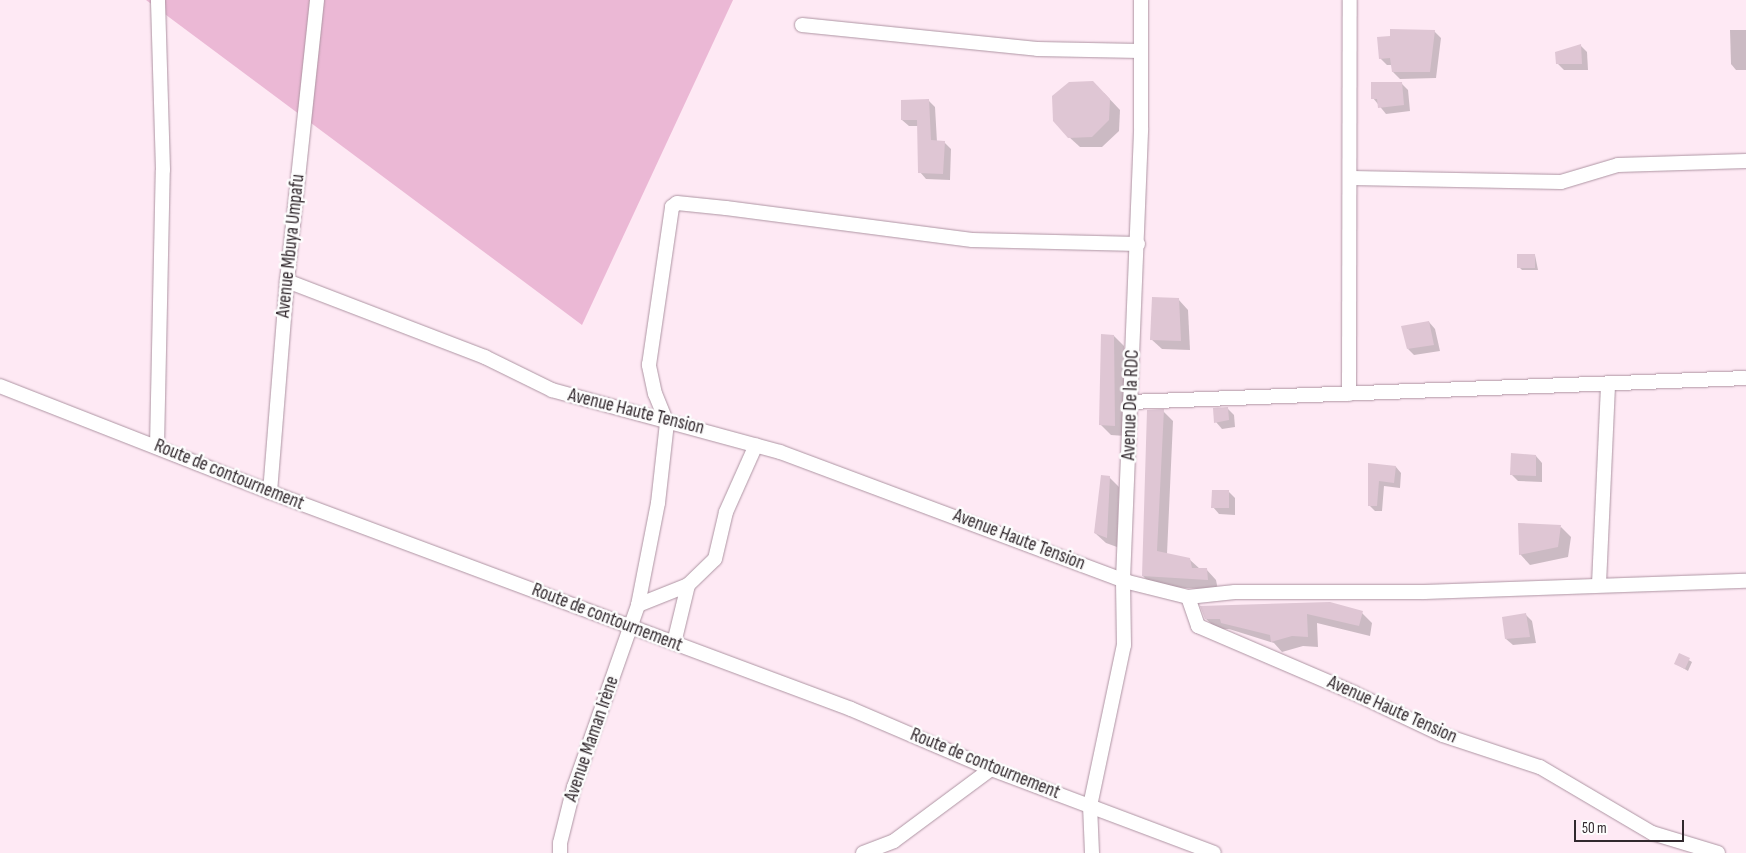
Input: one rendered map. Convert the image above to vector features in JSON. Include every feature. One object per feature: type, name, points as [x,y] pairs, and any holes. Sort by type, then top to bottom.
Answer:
[{"type":"street","points":[[157,446],[164,170],[158,0]]},
{"type":"street","name":"Avenue Mbuya Umpafu","points":[[270,492],[287,281],[317,0]]},
{"type":"street","name":"Avenue De la RDC","points":[[1092,853],[1090,806],[1124,645],[1123,580],[1129,480],[1130,402],[1138,244],[1141,0]]},
{"type":"street","points":[[1349,394],[1352,178],[1350,0]]},
{"type":"street","points":[[802,25],[1037,48],[1140,51]]},
{"type":"street","points":[[1352,178],[1561,182],[1618,165],[1746,160]]},
{"type":"street","points":[[666,423],[655,394],[650,365],[665,270],[668,224],[672,207],[677,203],[972,240],[1138,244]]},
{"type":"street","name":"Avenue Haute Tension","points":[[287,281],[484,358],[552,390],[666,423],[715,432],[756,445],[983,525],[1123,580],[1188,597],[1198,626],[1345,689],[1443,735],[1540,767],[1652,833],[1718,853]]},
{"type":"street","points":[[1130,402],[1746,378]]},
{"type":"street","points":[[1599,584],[1608,383]]},
{"type":"street","name":"Route de contournement","points":[[0,386],[157,446],[270,492],[851,709],[991,768],[1214,853]]},
{"type":"street","name":"Avenue Maman Irène","points":[[560,853],[560,842],[574,787],[632,627],[638,605],[658,503],[666,423]]},
{"type":"street","points":[[638,605],[688,585],[715,559],[726,512],[756,445]]},
{"type":"street","points":[[1188,597],[1235,592],[1424,592],[1599,584],[1746,581]]},
{"type":"street","points":[[674,643],[688,585]]},
{"type":"street","points":[[862,853],[894,841],[991,768]]},
{"type":"shaded area","points":[[146,0],[733,0],[582,325]]},
{"type":"building","points":[[1390,29],[1435,30],[1430,72],[1392,72],[1390,58],[1379,59],[1377,37],[1390,36]]},
{"type":"building","points":[[1581,44],[1582,64],[1556,64],[1555,52]]},
{"type":"building","points":[[1093,81],[1110,99],[1109,120],[1092,137],[1068,138],[1053,121],[1052,96],[1069,82]]},
{"type":"building","points":[[1371,82],[1402,82],[1404,105],[1378,108],[1377,99],[1371,99]]},
{"type":"building","points":[[929,99],[931,140],[945,141],[943,174],[918,173],[917,120],[901,120],[901,100]]},
{"type":"building","points":[[1517,254],[1535,254],[1535,268],[1517,268]]},
{"type":"building","points":[[1152,297],[1179,298],[1181,341],[1150,340]]},
{"type":"building","points":[[1429,321],[1434,345],[1407,349],[1401,326]]},
{"type":"building","points":[[1101,334],[1114,335],[1115,426],[1099,425]]},
{"type":"building","points":[[1228,407],[1229,420],[1214,423],[1213,408]]},
{"type":"building","points":[[1164,409],[1157,551],[1190,558],[1192,568],[1207,568],[1208,580],[1142,576],[1147,410]]},
{"type":"building","points":[[1511,453],[1536,455],[1536,476],[1510,475]]},
{"type":"building","points":[[1368,463],[1396,466],[1394,483],[1379,481],[1377,506],[1368,506]]},
{"type":"building","points":[[1101,475],[1110,476],[1107,538],[1094,533]]},
{"type":"building","points":[[1212,490],[1229,490],[1229,508],[1211,508]]},
{"type":"building","points":[[1518,523],[1561,525],[1558,547],[1519,555]]},
{"type":"building","points":[[1330,602],[1363,611],[1359,626],[1307,614],[1308,637],[1292,636],[1271,642],[1270,635],[1221,623],[1220,619],[1205,619],[1200,606]]},
{"type":"building","points":[[1526,613],[1530,637],[1505,639],[1502,617]]},
{"type":"building","points":[[1679,653],[1690,658],[1685,669],[1674,664]]}]
